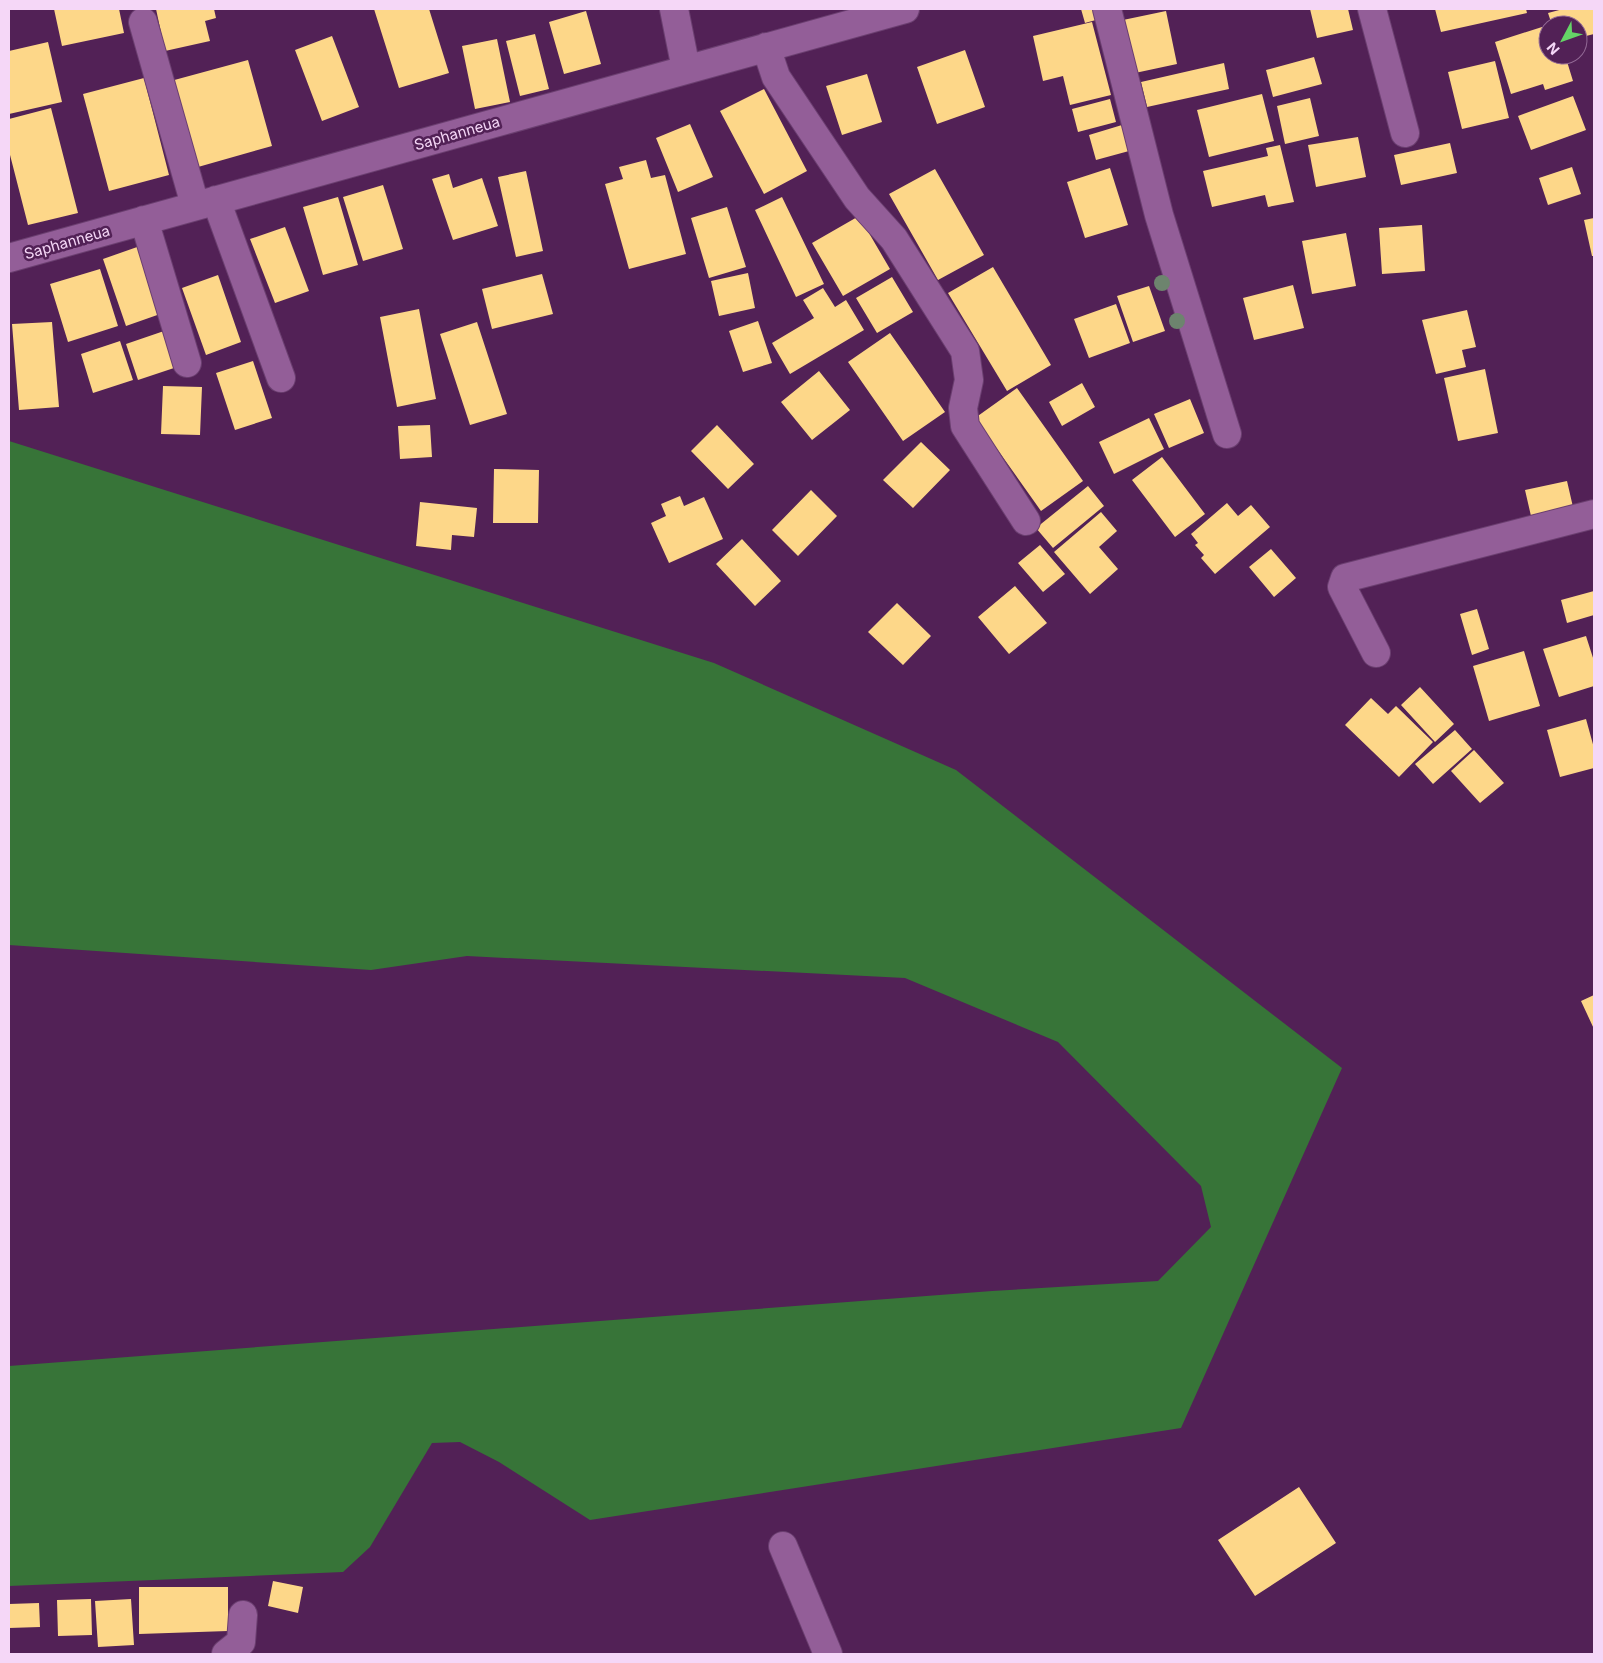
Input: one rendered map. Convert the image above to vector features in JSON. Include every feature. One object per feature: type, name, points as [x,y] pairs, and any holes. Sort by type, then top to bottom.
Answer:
[{"type":"street","points":[[674,9],[686,69]]},
{"type":"street","name":"Saphanneua","points":[[9,258],[905,9]]},
{"type":"street","points":[[1107,9],[1159,214],[1228,434]]},
{"type":"street","points":[[1372,9],[1405,133]]},
{"type":"street","points":[[143,22],[205,202],[280,378]]},
{"type":"street","points":[[766,47],[776,77],[857,198],[894,239],[965,351],[969,380],[963,408],[965,426],[1026,521]]},
{"type":"street","points":[[144,220],[187,363]]},
{"type":"street","points":[[1376,654],[1342,587],[1344,578],[1594,514]]},
{"type":"street","points":[[783,1546],[828,1654]]},
{"type":"street","points":[[226,1654],[241,1642],[244,1615]]},
{"type":"green space","points":[[9,441],[714,663],[956,770],[1342,1068],[1181,1428],[590,1520],[499,1462],[460,1442],[432,1443],[370,1547],[343,1572],[9,1586],[9,1366],[992,1291],[1158,1281],[1211,1227],[1201,1186],[1058,1042],[905,978],[467,956],[371,970],[9,945]]},
{"type":"building","points":[[54,9],[119,9],[124,33],[62,46]]},
{"type":"building","points":[[156,9],[214,9],[216,18],[205,21],[210,41],[165,51]]},
{"type":"building","points":[[374,9],[429,9],[449,73],[399,88]]},
{"type":"building","points":[[1081,9],[1101,9],[1103,18],[1085,23]]},
{"type":"building","points":[[1310,9],[1348,9],[1353,30],[1317,38]]},
{"type":"building","points":[[1435,9],[1526,9],[1527,13],[1441,32]]},
{"type":"building","points":[[1563,9],[1594,9],[1594,34],[1588,36],[1588,15],[1549,15],[1548,13]]},
{"type":"building","points":[[586,11],[601,64],[564,74],[549,22]]},
{"type":"building","points":[[1166,11],[1177,64],[1135,73],[1123,20]]},
{"type":"building","points":[[1092,22],[1111,95],[1070,105],[1063,76],[1043,81],[1033,36]]},
{"type":"building","points":[[1538,28],[1538,65],[1568,65],[1573,81],[1545,90],[1543,84],[1511,94],[1495,42]]},
{"type":"building","points":[[535,34],[549,89],[520,96],[506,41]]},
{"type":"building","points":[[332,36],[359,107],[322,121],[295,50]]},
{"type":"building","points":[[497,39],[510,102],[475,109],[462,46]]},
{"type":"building","points":[[48,42],[62,102],[9,114],[9,51]]},
{"type":"building","points":[[965,50],[985,107],[937,124],[917,67]]},
{"type":"building","points":[[1314,57],[1322,84],[1273,97],[1266,70]]},
{"type":"building","points":[[248,60],[272,146],[191,169],[167,82]]},
{"type":"building","points":[[1495,61],[1509,118],[1462,129],[1448,72]]},
{"type":"building","points":[[1224,63],[1229,89],[1147,107],[1141,82]]},
{"type":"building","points":[[867,74],[882,122],[842,135],[826,86]]},
{"type":"building","points":[[144,78],[169,175],[109,191],[83,94]]},
{"type":"building","points":[[764,89],[807,171],[764,194],[720,111]]},
{"type":"building","points":[[1262,94],[1274,141],[1209,157],[1197,110]]},
{"type":"building","points":[[1573,96],[1586,130],[1531,150],[1518,116]]},
{"type":"building","points":[[1310,98],[1319,136],[1285,144],[1277,106]]},
{"type":"building","points":[[1110,99],[1116,122],[1078,132],[1072,109]]},
{"type":"building","points":[[51,108],[78,213],[28,225],[9,151],[9,119]]},
{"type":"building","points":[[690,124],[713,177],[678,192],[656,138]]},
{"type":"building","points":[[1122,125],[1129,151],[1096,160],[1089,135]]},
{"type":"building","points":[[1358,137],[1366,177],[1316,187],[1308,145]]},
{"type":"building","points":[[1450,143],[1457,173],[1401,185],[1394,155]]},
{"type":"building","points":[[1280,145],[1294,202],[1268,207],[1265,195],[1212,207],[1203,171],[1268,156],[1266,148]]},
{"type":"building","points":[[646,160],[651,178],[665,175],[686,254],[629,269],[605,184],[623,179],[619,167]]},
{"type":"building","points":[[1572,167],[1581,194],[1548,205],[1539,178]]},
{"type":"building","points":[[1110,168],[1128,225],[1085,238],[1067,182]]},
{"type":"building","points":[[935,169],[984,255],[938,280],[889,194]]},
{"type":"building","points":[[526,171],[543,251],[516,257],[498,177]]},
{"type":"building","points":[[449,174],[453,188],[482,178],[498,226],[453,240],[432,179]]},
{"type":"building","points":[[383,185],[403,249],[363,261],[343,197]]},
{"type":"building","points":[[338,197],[358,265],[323,275],[303,207]]},
{"type":"building","points":[[782,197],[824,284],[796,297],[755,210]]},
{"type":"building","points":[[727,207],[746,267],[709,278],[691,218]]},
{"type":"building","points":[[859,216],[890,269],[843,296],[812,243]]},
{"type":"building","points":[[1594,218],[1594,256],[1592,256],[1584,220]]},
{"type":"building","points":[[1422,225],[1425,271],[1382,274],[1379,228]]},
{"type":"building","points":[[285,227],[309,291],[275,303],[250,239]]},
{"type":"building","points":[[1346,233],[1356,286],[1312,294],[1302,241]]},
{"type":"building","points":[[140,246],[163,313],[126,326],[103,259]]},
{"type":"building","points":[[993,267],[1051,365],[1007,391],[948,293]]},
{"type":"building","points":[[100,269],[118,326],[68,342],[50,284]]},
{"type":"building","points":[[748,273],[755,308],[719,316],[711,281]]},
{"type":"building","points":[[542,274],[553,314],[492,329],[482,289]]},
{"type":"building","points":[[218,275],[241,342],[206,355],[182,288]]},
{"type":"building","points":[[892,277],[913,312],[877,333],[856,298]]},
{"type":"building","points":[[1293,285],[1304,328],[1254,340],[1243,298]]},
{"type":"building","points":[[1149,286],[1165,331],[1133,342],[1117,296]]},
{"type":"building","points":[[823,288],[835,307],[846,300],[864,330],[790,374],[772,343],[814,318],[803,300]]},
{"type":"building","points":[[1116,304],[1130,343],[1089,358],[1074,319]]},
{"type":"building","points":[[419,309],[436,399],[397,407],[380,317]]},
{"type":"building","points":[[1467,310],[1476,347],[1462,350],[1466,367],[1436,374],[1422,320]]},
{"type":"building","points":[[758,321],[772,363],[743,372],[729,331]]},
{"type":"building","points":[[52,322],[59,407],[19,410],[12,324]]},
{"type":"building","points":[[477,322],[507,414],[470,425],[440,334]]},
{"type":"building","points":[[164,331],[177,367],[138,380],[126,344]]},
{"type":"building","points":[[890,333],[945,412],[903,441],[848,362]]},
{"type":"building","points":[[120,341],[133,380],[93,393],[81,354]]},
{"type":"building","points":[[253,361],[272,418],[235,430],[216,373]]},
{"type":"building","points":[[1485,369],[1498,433],[1458,441],[1444,378]]},
{"type":"building","points":[[819,371],[850,410],[812,440],[781,402]]},
{"type":"building","points":[[1082,383],[1095,407],[1062,426],[1049,402]]},
{"type":"building","points":[[163,386],[202,387],[200,435],[161,434]]},
{"type":"building","points":[[1017,388],[1083,481],[1041,511],[975,418]]},
{"type":"building","points":[[1190,399],[1204,433],[1169,448],[1154,414]]},
{"type":"building","points":[[1149,418],[1164,449],[1114,474],[1099,442]]},
{"type":"building","points":[[430,425],[432,457],[400,459],[398,426]]},
{"type":"building","points":[[717,425],[754,464],[728,489],[691,451]]},
{"type":"building","points":[[921,442],[950,470],[913,508],[883,480]]},
{"type":"building","points":[[1162,457],[1205,514],[1175,537],[1132,480]]},
{"type":"building","points":[[494,469],[539,470],[538,523],[493,523]]},
{"type":"building","points":[[1567,481],[1573,507],[1531,516],[1525,490]]},
{"type":"building","points":[[1088,486],[1104,506],[1053,548],[1036,528]]},
{"type":"building","points":[[811,490],[837,516],[798,556],[772,530]]},
{"type":"building","points":[[680,496],[684,506],[704,497],[723,539],[669,563],[651,523],[666,516],[661,504]]},
{"type":"building","points":[[420,502],[477,508],[474,537],[452,535],[451,550],[416,546]]},
{"type":"building","points":[[1227,503],[1238,516],[1251,505],[1270,527],[1215,574],[1201,558],[1204,555],[1195,545],[1198,543],[1191,534]]},
{"type":"building","points":[[1101,512],[1117,531],[1099,547],[1118,569],[1090,594],[1054,552]]},
{"type":"building","points":[[742,539],[781,581],[755,606],[716,564]]},
{"type":"building","points":[[1040,545],[1065,574],[1043,592],[1018,563]]},
{"type":"building","points":[[1271,549],[1296,578],[1274,597],[1249,567]]},
{"type":"building","points":[[1015,586],[1047,623],[1009,654],[978,617]]},
{"type":"building","points":[[1594,591],[1594,615],[1567,623],[1561,600]]},
{"type":"building","points":[[897,603],[931,636],[903,665],[868,632]]},
{"type":"building","points":[[1477,609],[1489,649],[1472,655],[1460,614]]},
{"type":"building","points":[[1586,636],[1594,661],[1594,686],[1559,697],[1543,649]]},
{"type":"building","points":[[1524,651],[1540,706],[1489,721],[1473,666]]},
{"type":"building","points":[[1420,687],[1454,724],[1435,742],[1401,705]]},
{"type":"building","points":[[1371,698],[1388,714],[1396,706],[1433,742],[1399,777],[1345,725]]},
{"type":"building","points":[[1586,719],[1594,748],[1594,768],[1560,777],[1547,730]]},
{"type":"building","points":[[1455,730],[1472,749],[1433,784],[1415,764]]},
{"type":"building","points":[[1474,750],[1504,783],[1480,803],[1451,771]]},
{"type":"building","points":[[1594,995],[1594,1029],[1581,1001]]},
{"type":"building","points":[[1299,1487],[1336,1543],[1255,1596],[1218,1540]]},
{"type":"building","points":[[273,1581],[303,1587],[298,1613],[268,1606]]},
{"type":"building","points":[[139,1587],[228,1587],[228,1631],[139,1634]]},
{"type":"building","points":[[91,1599],[92,1635],[58,1636],[57,1600]]},
{"type":"building","points":[[131,1599],[134,1645],[98,1647],[95,1601]]},
{"type":"building","points":[[39,1603],[40,1627],[9,1628],[9,1604]]}]
